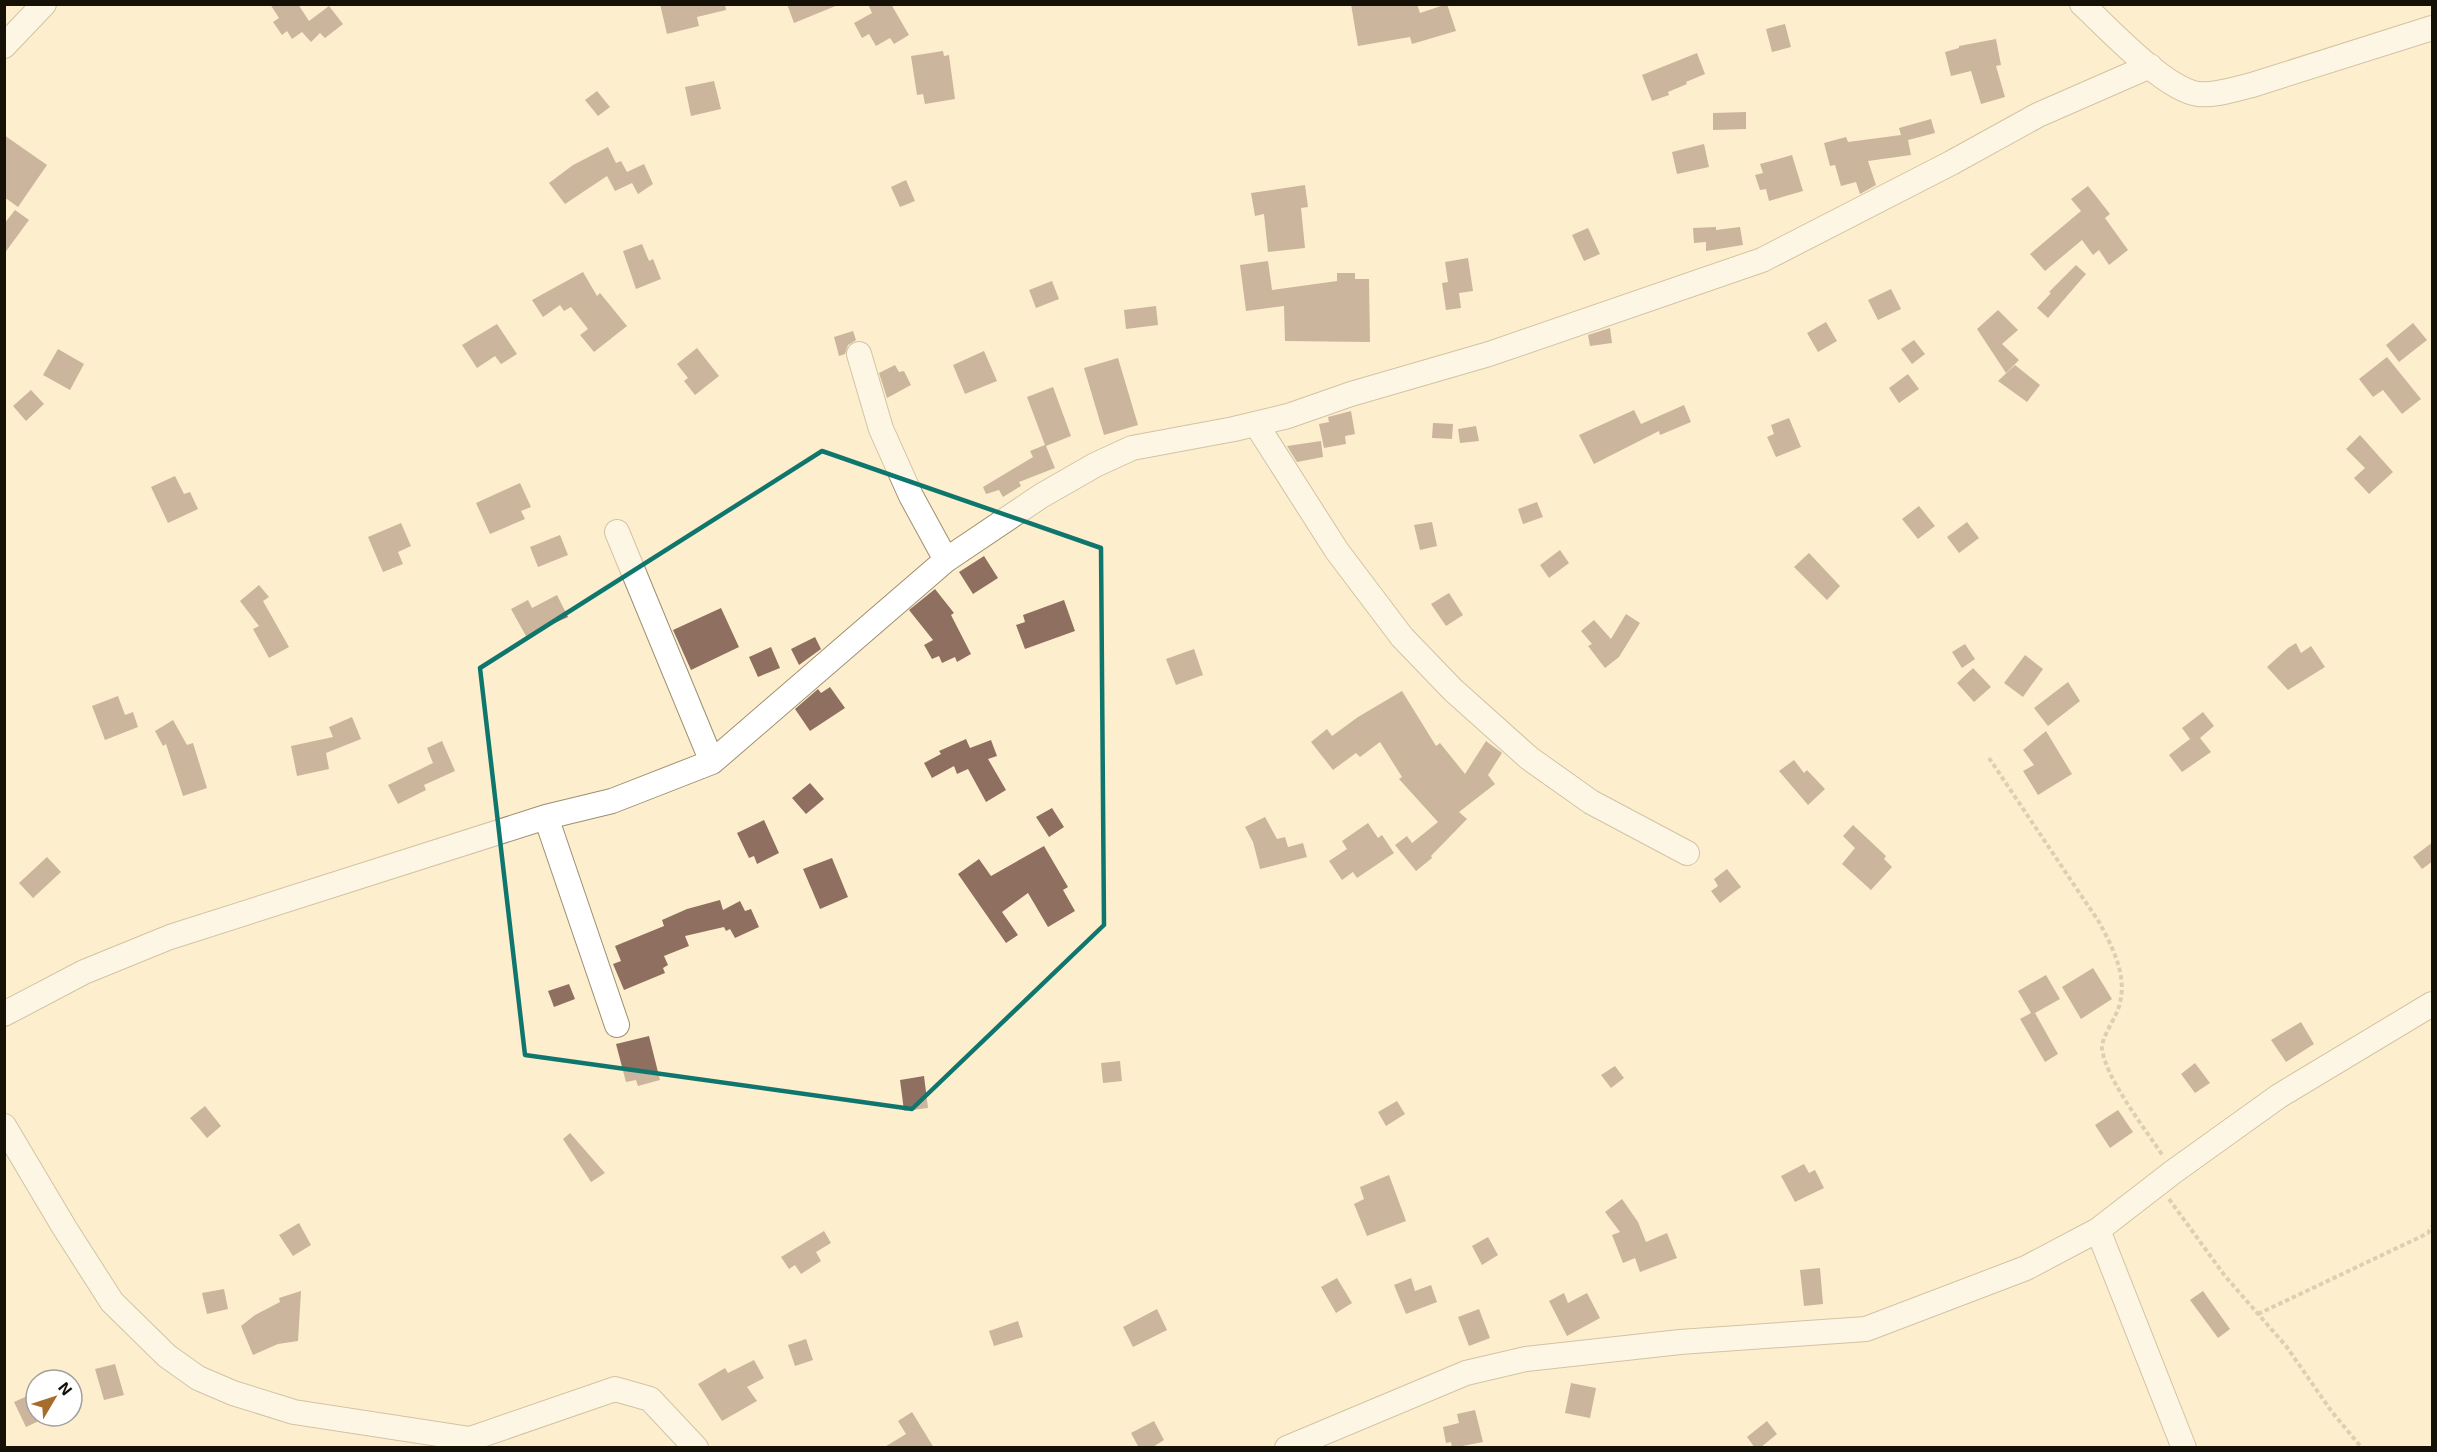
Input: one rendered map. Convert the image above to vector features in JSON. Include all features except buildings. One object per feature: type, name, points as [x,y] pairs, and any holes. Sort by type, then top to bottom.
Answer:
[{"type":"street","points":[[4,46],[44,4]]},
{"type":"street","points":[[2082,4],[2150,66],[2181,89],[2199,94],[2222,93],[2433,28]]},
{"type":"street","points":[[4,1014],[84,972],[170,937],[546,817],[612,801],[712,762],[946,560],[1041,496],[1095,465],[1132,448],[1288,416],[1350,394],[1489,354],[1762,260],[1951,163],[2038,115],[2150,66]]},
{"type":"street","points":[[860,354],[881,429],[911,496],[946,560]]},
{"type":"street","points":[[1256,423],[1337,551],[1402,637],[1453,690],[1529,758],[1591,802],[1687,853]]},
{"type":"street","points":[[616,532],[712,762]]},
{"type":"street","points":[[546,817],[617,1025]]},
{"type":"street","points":[[1287,1448],[1423,1389],[1466,1373],[1526,1359],[1680,1342],[1866,1329],[2026,1268],[2098,1230],[2279,1096],[2433,1004]]},
{"type":"street","points":[[4,1126],[112,1302],[167,1356],[198,1378],[233,1393],[294,1412],[462,1443],[615,1389],[650,1399],[696,1448]]},
{"type":"street","points":[[2098,1230],[2184,1448]]},
{"type":"path","points":[[1989,758],[2099,922],[2113,947],[2122,977],[2121,1004],[2102,1046],[2106,1063],[2118,1088],[2166,1178],[2225,1276],[2286,1346],[2332,1412],[2362,1448]]},
{"type":"path","points":[[2258,1314],[2418,1238],[2433,1226]]},
{"type":"highlighted area","points":[[822,451],[1101,548],[1104,925],[912,1109],[525,1055],[480,668]]}]
